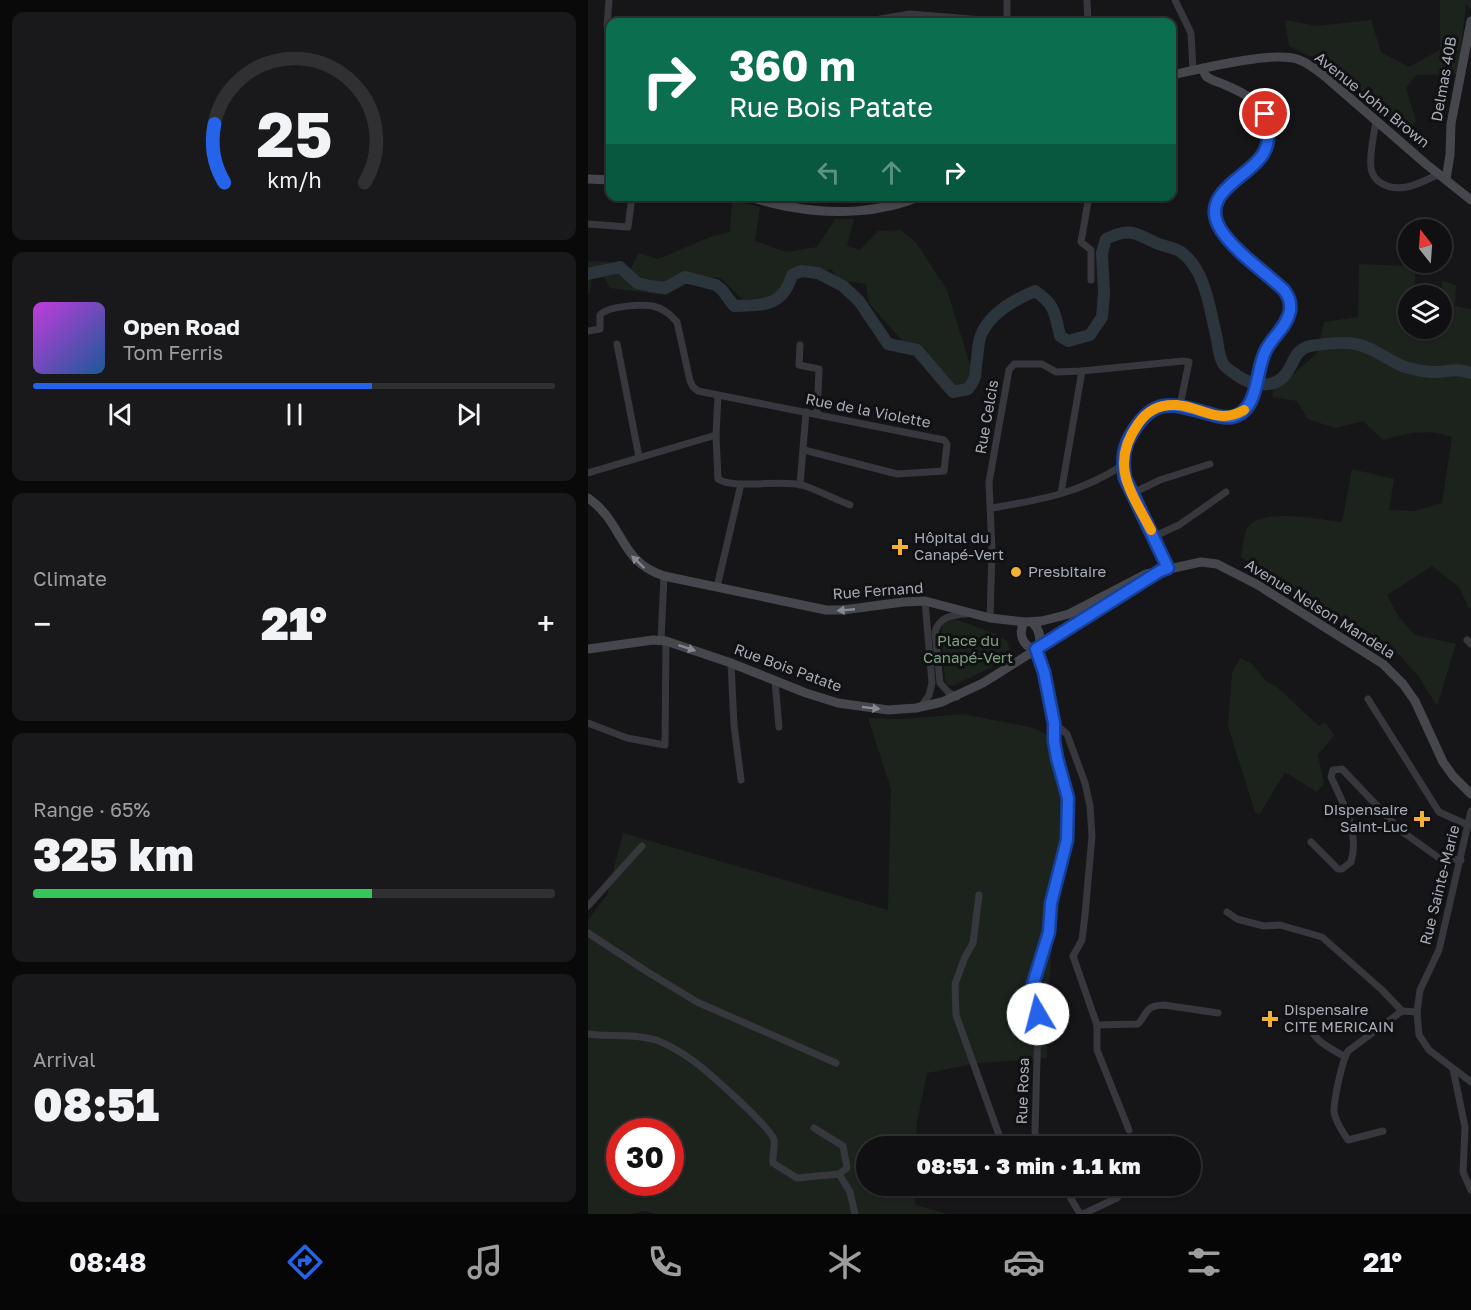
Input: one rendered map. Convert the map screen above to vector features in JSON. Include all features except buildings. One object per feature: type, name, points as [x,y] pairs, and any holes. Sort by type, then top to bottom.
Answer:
[{"type":"street","points":[[608,18],[609,0]]},
{"type":"street","points":[[1007,0],[1007,18]]},
{"type":"street","points":[[1087,0],[1089,18]]},
{"type":"street","points":[[1175,0],[1191,33],[1193,70]]},
{"type":"street","points":[[886,18],[910,14],[941,18]]},
{"type":"street","name":"Delmas 40B","points":[[1442,176],[1450,155],[1451,124],[1471,21]]},
{"type":"street","name":"Avenue John Brown","points":[[1176,74],[1257,59],[1297,59],[1312,66],[1471,200]]},
{"type":"street","points":[[1164,570],[1155,536],[1131,494],[1123,465],[1123,452],[1128,439],[1150,410],[1165,405],[1180,405],[1219,416],[1233,417],[1244,410],[1255,389],[1266,349],[1284,326],[1290,311],[1290,299],[1284,290],[1229,240],[1219,227],[1215,211],[1228,185],[1262,156],[1269,132],[1265,114],[1257,103],[1231,87],[1208,78],[1203,68]]},
{"type":"street","points":[[1376,120],[1371,170],[1376,180],[1387,187],[1398,189],[1442,176]]},
{"type":"street","points":[[588,178],[606,180]]},
{"type":"street","points":[[588,224],[628,227],[631,201]]},
{"type":"street","points":[[766,201],[817,211],[875,209],[909,201]]},
{"type":"street","points":[[791,207],[792,201]]},
{"type":"street","points":[[1088,201],[1081,242],[1091,250],[1091,280]]},
{"type":"street","name":"Rue de la Violette","points":[[588,331],[600,328],[600,315],[603,311],[618,307],[653,306],[663,310],[677,322],[690,381],[698,391],[944,440],[947,444],[946,468],[940,472],[897,474],[804,450]]},
{"type":"street","points":[[617,344],[639,457]]},
{"type":"street","points":[[800,345],[799,364],[819,369],[817,414]]},
{"type":"street","name":"Rue Celcis","points":[[990,618],[992,508],[989,482],[1009,370],[1014,364],[1042,364],[1056,372],[1190,362],[1180,405]]},
{"type":"street","points":[[1061,493],[1082,371]]},
{"type":"street","points":[[718,396],[716,435],[718,479],[741,484],[800,485],[850,505]]},
{"type":"street","points":[[800,485],[806,412]]},
{"type":"street","points":[[588,473],[716,435]]},
{"type":"street","points":[[1131,494],[1160,480],[1210,464]]},
{"type":"street","points":[[992,508],[1080,489],[1123,465]]},
{"type":"street","points":[[717,587],[741,484]]},
{"type":"street","points":[[1155,536],[1179,525],[1226,492]]},
{"type":"street","name":"Rue Fernand","points":[[588,498],[609,517],[633,559],[648,570],[664,576],[826,610],[925,601],[990,618],[1028,622],[1051,620],[1069,614],[1140,575],[1164,570]]},
{"type":"street","name":"Avenue Nelson Mandela","points":[[1164,570],[1201,562],[1217,564],[1258,585],[1383,664],[1403,684],[1415,701],[1443,762],[1471,794]]},
{"type":"street","name":"Rue Bois Patate","points":[[588,649],[663,640],[731,663],[806,693],[851,706],[888,710],[921,707],[957,697],[983,683],[1164,570]]},
{"type":"street","points":[[588,723],[627,738],[665,746],[664,576]]},
{"type":"street","points":[[921,707],[929,695],[932,683],[925,601]]},
{"type":"street","points":[[957,697],[948,692],[940,683],[935,632],[937,626],[946,617],[968,614]]},
{"type":"street","points":[[1028,622],[1039,631],[1040,643],[1036,649],[1025,644],[1022,639],[1021,633],[1028,622]]},
{"type":"street","name":"Rue Rosa","points":[[1035,1136],[1038,1026],[1033,984],[1049,932],[1051,903],[1067,840],[1068,798],[1057,758],[1054,723],[1044,672],[1036,649]]},
{"type":"street","points":[[731,663],[735,735],[741,780]]},
{"type":"street","points":[[775,681],[779,727]]},
{"type":"street","points":[[1368,699],[1439,812],[1468,825]]},
{"type":"street","points":[[1054,723],[1067,734],[1085,783],[1090,806],[1092,836],[1085,915],[1082,940],[1074,956],[1096,1025],[1097,1050],[1130,1130]]},
{"type":"street","points":[[1311,842],[1338,869],[1351,862],[1352,827],[1331,777],[1333,770],[1342,769],[1400,830],[1439,858],[1461,860]]},
{"type":"street","name":"Rue Sainte-Marie","points":[[1471,811],[1439,950],[1420,990],[1417,1012],[1419,1035],[1429,1050],[1471,1082]]},
{"type":"street","points":[[588,906],[642,846]]},
{"type":"street","points":[[980,895],[975,937],[963,960],[955,984],[956,1015],[999,1136]]},
{"type":"street","points":[[1227,912],[1237,919],[1252,924],[1280,925],[1322,937],[1382,990],[1402,1011]]},
{"type":"street","points":[[588,933],[697,1002],[836,1064]]},
{"type":"street","points":[[1096,1025],[1138,1024],[1146,1010],[1156,1005],[1218,1013]]},
{"type":"street","points":[[1383,1131],[1348,1140],[1338,1125],[1334,1111],[1344,1056],[1402,1011],[1417,1012]]},
{"type":"street","points":[[1308,1016],[1310,1030],[1314,1036],[1344,1056]]},
{"type":"street","points":[[588,1034],[629,1035],[655,1040],[676,1049],[694,1062],[762,1123],[774,1139],[773,1163],[797,1178],[839,1174],[847,1168],[843,1146],[814,1128]]},
{"type":"street","points":[[1453,1070],[1465,1127],[1463,1172],[1471,1190]]},
{"type":"street","points":[[839,1174],[850,1192],[855,1214]]},
{"type":"street","points":[[1070,1196],[1082,1214],[1119,1196]]},
{"type":"green space","points":[[1440,0],[1471,0],[1471,10],[1466,4],[1458,74],[1416,75],[1406,88],[1416,121],[1407,133],[1320,61],[1289,46],[1285,20],[1317,26],[1371,20],[1381,52],[1409,67],[1440,50]]},
{"type":"green space","points":[[732,201],[760,207],[755,241],[786,252],[817,247],[835,219],[854,219],[847,246],[860,250],[878,231],[901,230],[917,244],[947,290],[975,381],[971,390],[957,393],[938,367],[918,346],[904,343],[869,303],[866,284],[839,280],[832,270],[794,267],[786,273],[787,283],[772,297],[743,300],[721,278],[700,277],[666,295],[610,288],[603,275],[591,279],[588,294],[588,261],[610,262],[631,268],[639,253],[658,259],[713,236],[730,232]]},
{"type":"green space","points":[[1359,264],[1398,266],[1398,273],[1415,273],[1415,285],[1398,285],[1398,339],[1452,339],[1452,285],[1442,285],[1442,281],[1456,285],[1455,306],[1471,309],[1471,607],[1469,608],[1459,587],[1432,566],[1387,595],[1399,617],[1415,635],[1456,644],[1437,706],[1419,677],[1391,646],[1241,557],[1247,529],[1254,522],[1264,518],[1291,516],[1342,522],[1352,469],[1394,479],[1389,510],[1415,511],[1442,503],[1452,437],[1444,434],[1418,432],[1383,440],[1363,421],[1335,428],[1308,419],[1297,401],[1272,397],[1274,387],[1285,382],[1317,353],[1324,322],[1358,317]]},
{"type":"green space","name":"Place du Canapé-Vert","points":[[955,619],[998,635],[1007,641],[1010,651],[991,667],[953,686],[947,684],[945,680],[941,632],[943,624]]},
{"type":"green space","points":[[1240,658],[1251,663],[1267,682],[1277,687],[1319,726],[1325,722],[1334,735],[1318,755],[1324,783],[1317,792],[1285,772],[1259,815],[1255,812],[1228,726],[1232,673]]},
{"type":"green space","points":[[963,714],[1030,727],[1046,734],[1059,750],[1070,824],[1061,861],[1054,920],[1047,1058],[979,1063],[927,1073],[916,1136],[856,1136],[856,1196],[915,1196],[915,1205],[948,1214],[656,1214],[645,1211],[631,1214],[588,1214],[588,920],[607,895],[623,833],[888,910],[891,789],[868,718],[903,719]]},
{"type":"waterway","points":[[588,274],[620,267],[637,283],[665,288],[685,277],[716,285],[734,306],[770,302],[783,293],[792,275],[801,271],[818,273],[843,286],[859,301],[888,344],[917,350],[953,392],[968,389],[974,380],[980,338],[990,320],[1011,303],[1035,291],[1050,305],[1060,336],[1068,341],[1090,335],[1102,317],[1104,294],[1102,253],[1106,239],[1120,233],[1131,233],[1179,251],[1189,260],[1202,280],[1206,292],[1222,362],[1231,371],[1249,382],[1274,383],[1284,376],[1304,348],[1338,343],[1366,347],[1400,365],[1413,369],[1431,372],[1454,370],[1471,373]]},
{"type":"slow traffic","points":[[1151,530],[1131,494],[1123,465],[1123,452],[1139,422],[1150,410],[1165,405],[1180,405],[1208,414],[1233,417],[1244,410]]},
{"type":"place","name":"Hôpital du Canapé-Vert","points":[[900,547]]},
{"type":"place","name":"Presbitaire","points":[[1016,572]]},
{"type":"place","name":"Dispensaire Saint-Luc","points":[[1422,819]]},
{"type":"place","name":"Dispensaire CITE MERICAIN","points":[[1270,1019]]},
{"type":"route","points":[[1038,1014],[1033,995],[1033,984],[1049,932],[1051,903],[1067,840],[1069,807],[1057,758],[1054,723],[1044,672],[1036,649],[1168,568],[1155,536],[1131,494],[1125,478],[1123,452],[1139,422],[1150,410],[1165,405],[1180,405],[1208,414],[1233,417],[1244,410],[1255,389],[1266,349],[1284,326],[1290,311],[1290,299],[1284,290],[1229,240],[1219,227],[1215,211],[1228,185],[1262,156],[1269,132],[1265,114]]}]
